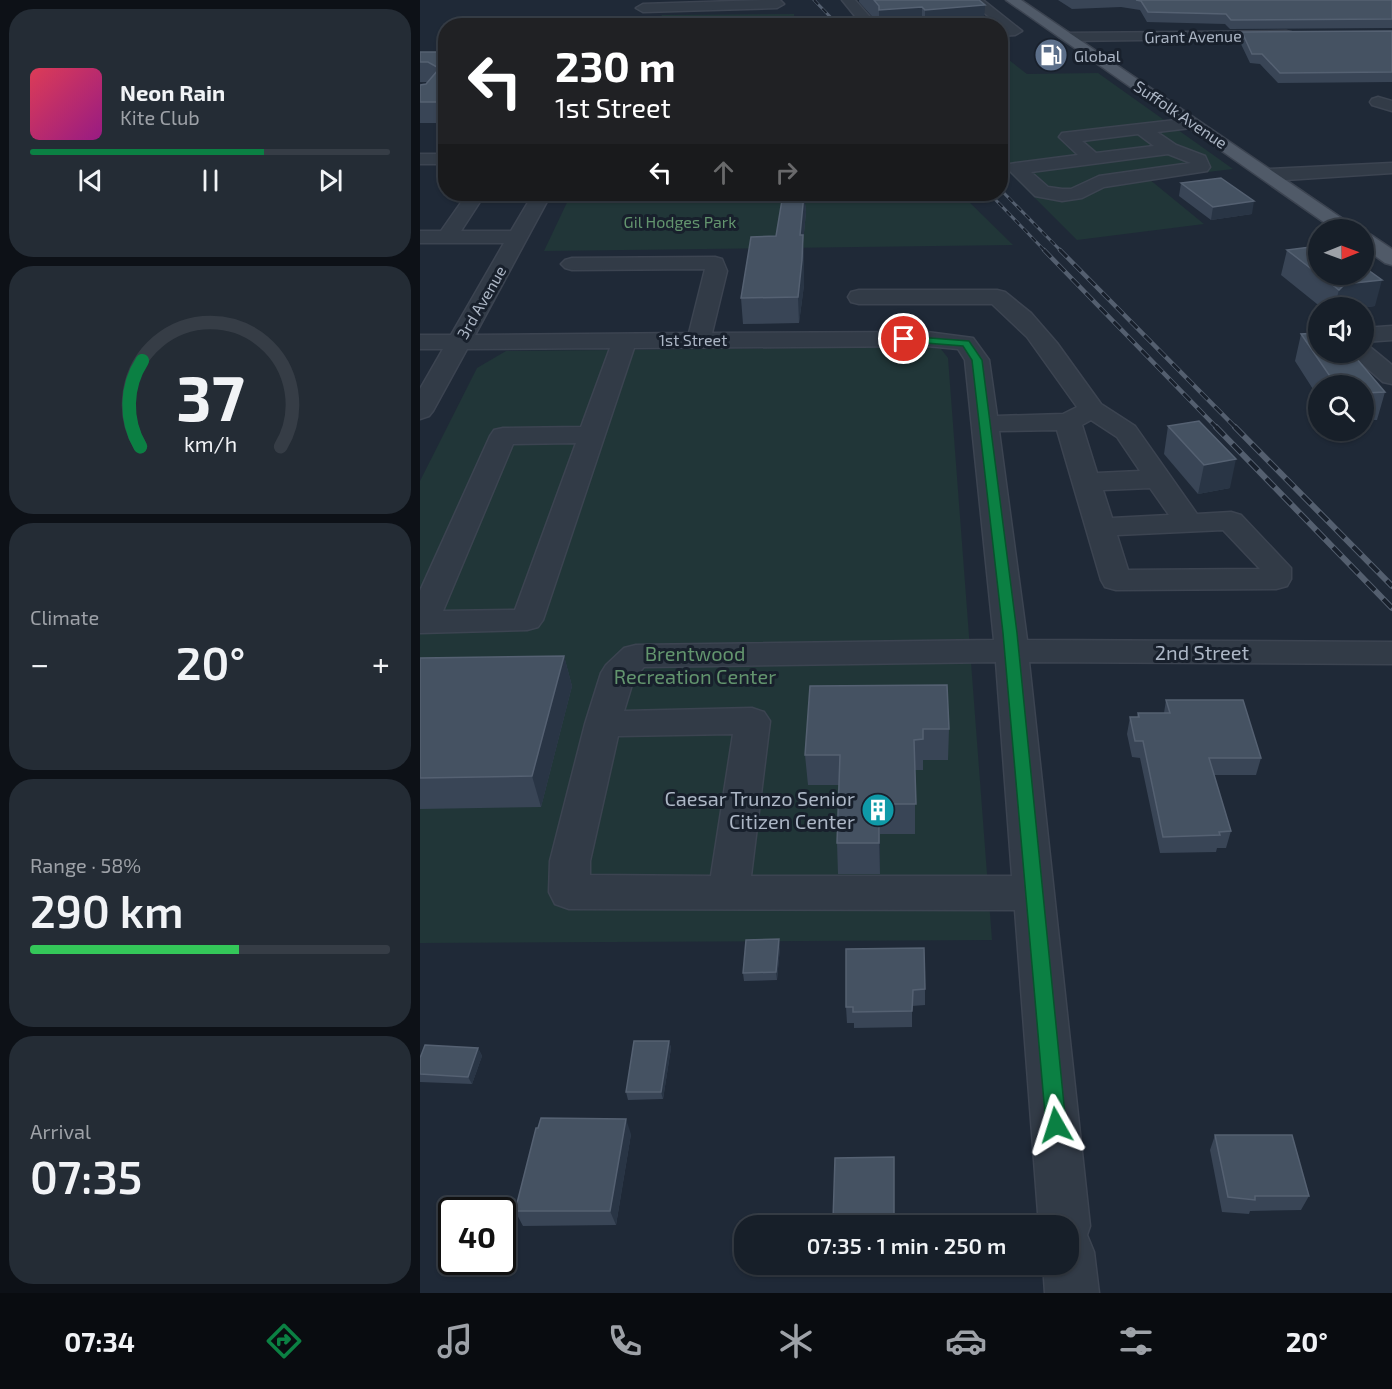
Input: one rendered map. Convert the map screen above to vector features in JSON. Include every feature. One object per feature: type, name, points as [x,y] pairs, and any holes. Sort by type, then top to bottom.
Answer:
[{"type":"main road","name":"Suffolk Avenue","points":[[1012,0],[1333,219]]},
{"type":"main road","points":[[1374,246],[1390,257]]},
{"type":"street","points":[[643,7],[742,7],[777,4],[772,0]]},
{"type":"street","points":[[848,0],[864,18]]},
{"type":"street","points":[[975,0],[994,18]]},
{"type":"street","points":[[643,7],[698,1]]},
{"type":"street","name":"Grant Avenue","points":[[1008,31],[1296,35]]},
{"type":"street","points":[[1092,159],[1068,137],[1193,123]]},
{"type":"street","points":[[1142,129],[1170,148],[1200,160],[1201,167],[1099,182],[1075,194],[1062,195],[1042,192],[1016,168],[1170,148]]},
{"type":"street","points":[[420,159],[438,159]]},
{"type":"street","points":[[1270,174],[1392,168]]},
{"type":"street","points":[[420,176],[438,176]]},
{"type":"street","points":[[447,237],[471,201]]},
{"type":"street","name":"3rd Avenue","points":[[420,411],[538,201]]},
{"type":"street","points":[[420,237],[518,237]]},
{"type":"street","points":[[572,264],[715,263],[716,271],[699,339]]},
{"type":"street","points":[[859,297],[996,297],[1007,303],[1035,333],[1080,416],[1085,482],[1099,527],[1116,580],[1276,579],[1276,568],[1231,521],[1099,527]]},
{"type":"street","points":[[1374,334],[1392,333]]},
{"type":"street","name":"1st Street","points":[[420,342],[927,339],[966,343],[977,360],[985,424]]},
{"type":"street","points":[[592,435],[503,436],[421,622],[527,620],[592,435],[625,340]]},
{"type":"street","points":[[1374,362],[1392,377]]},
{"type":"street","points":[[1064,1215],[1012,651],[985,424],[1080,416],[1126,432],[1189,523]]},
{"type":"street","points":[[1085,482],[1158,479]]},
{"type":"street","name":"2nd Street","points":[[728,893],[569,892],[570,861],[603,724],[618,673],[636,656],[1012,651],[1392,653]]},
{"type":"street","points":[[603,724],[752,721],[728,893],[1035,893]]},
{"type":"street","points":[[1070,1275],[1072,1293]]},
{"type":"green space","points":[[794,14],[794,18],[660,18],[662,15]]},
{"type":"green space","points":[[1008,59],[1027,74],[1098,73],[1233,169],[1149,179],[1204,224],[1077,240],[1008,171]]},
{"type":"green space","name":"Gil Hodges Park","points":[[568,201],[968,201],[1013,245],[544,251]]},
{"type":"green space","name":"Brentwood Recreation Center","points":[[926,347],[941,349],[948,358],[992,940],[420,943],[420,481],[477,368],[506,351]]},
{"type":"building","points":[[874,0],[979,0],[985,5],[925,10],[922,7],[879,10]]},
{"type":"building","points":[[1136,0],[1392,0],[1392,19],[1231,20],[1226,14],[1148,12],[1141,1]]},
{"type":"building","points":[[1392,31],[1392,72],[1280,73],[1262,54],[1252,54],[1242,32]]},
{"type":"building","points":[[420,52],[438,52],[438,70],[428,62],[420,62]]},
{"type":"building","points":[[438,70],[438,102],[420,102],[420,85],[426,84]]},
{"type":"building","points":[[1221,178],[1254,201],[1213,207],[1181,183]]},
{"type":"building","points":[[782,201],[803,201],[800,235],[803,235],[802,260],[798,297],[741,298],[751,237],[776,236]]},
{"type":"building","points":[[1308,247],[1308,266],[1287,250]]},
{"type":"building","points":[[1374,274],[1382,280],[1374,281]]},
{"type":"building","points":[[1333,285],[1344,285],[1339,290]]},
{"type":"building","points":[[1301,334],[1308,334],[1308,344]]},
{"type":"building","points":[[1321,363],[1360,363],[1371,375],[1329,375]]},
{"type":"building","points":[[1374,379],[1385,392],[1374,393]]},
{"type":"building","points":[[1199,421],[1236,459],[1204,465],[1168,426]]},
{"type":"building","name":"Brentwood Recreation Center","points":[[564,656],[532,776],[420,778],[420,658]]},
{"type":"building","name":"Caesar Trunzo Senior Citizen Center","points":[[947,685],[949,729],[923,729],[923,739],[914,740],[916,804],[879,804],[879,843],[837,843],[840,755],[805,755],[810,686]]},
{"type":"building","points":[[1166,700],[1243,700],[1261,758],[1209,758],[1231,831],[1219,832],[1220,835],[1163,837],[1143,741],[1135,741],[1130,717],[1139,717],[1138,713],[1170,713]]},
{"type":"building","points":[[779,939],[776,972],[743,973],[746,940]]},
{"type":"building","points":[[924,948],[925,989],[913,990],[912,1011],[853,1012],[853,1007],[846,1007],[846,949]]},
{"type":"building","points":[[634,1041],[669,1041],[661,1092],[626,1092]]},
{"type":"building","points":[[425,1045],[478,1048],[468,1077],[420,1074],[420,1058]]},
{"type":"building","points":[[541,1118],[626,1119],[610,1211],[516,1211],[536,1128]]},
{"type":"building","points":[[1215,1135],[1292,1135],[1309,1196],[1255,1196],[1255,1200],[1228,1197]]},
{"type":"building","points":[[894,1157],[894,1215],[833,1215],[835,1158]]},
{"type":"railway","points":[[814,0],[831,18]]},
{"type":"railway","points":[[1008,197],[1061,251]]},
{"type":"railway","points":[[997,201],[1045,251]]},
{"type":"railway","points":[[1044,250],[1217,428]]},
{"type":"railway","points":[[1060,250],[1236,428]]},
{"type":"railway","points":[[1216,427],[1392,608]]},
{"type":"railway","points":[[1235,427],[1392,586]]},
{"type":"place","name":"Global","points":[[1051,55]]},
{"type":"place","name":"Caesar Trunzo Senior Citizen Center","points":[[878,810]]},
{"type":"route","points":[[904,339],[966,343],[977,360],[1010,633],[1056,1125]]}]
